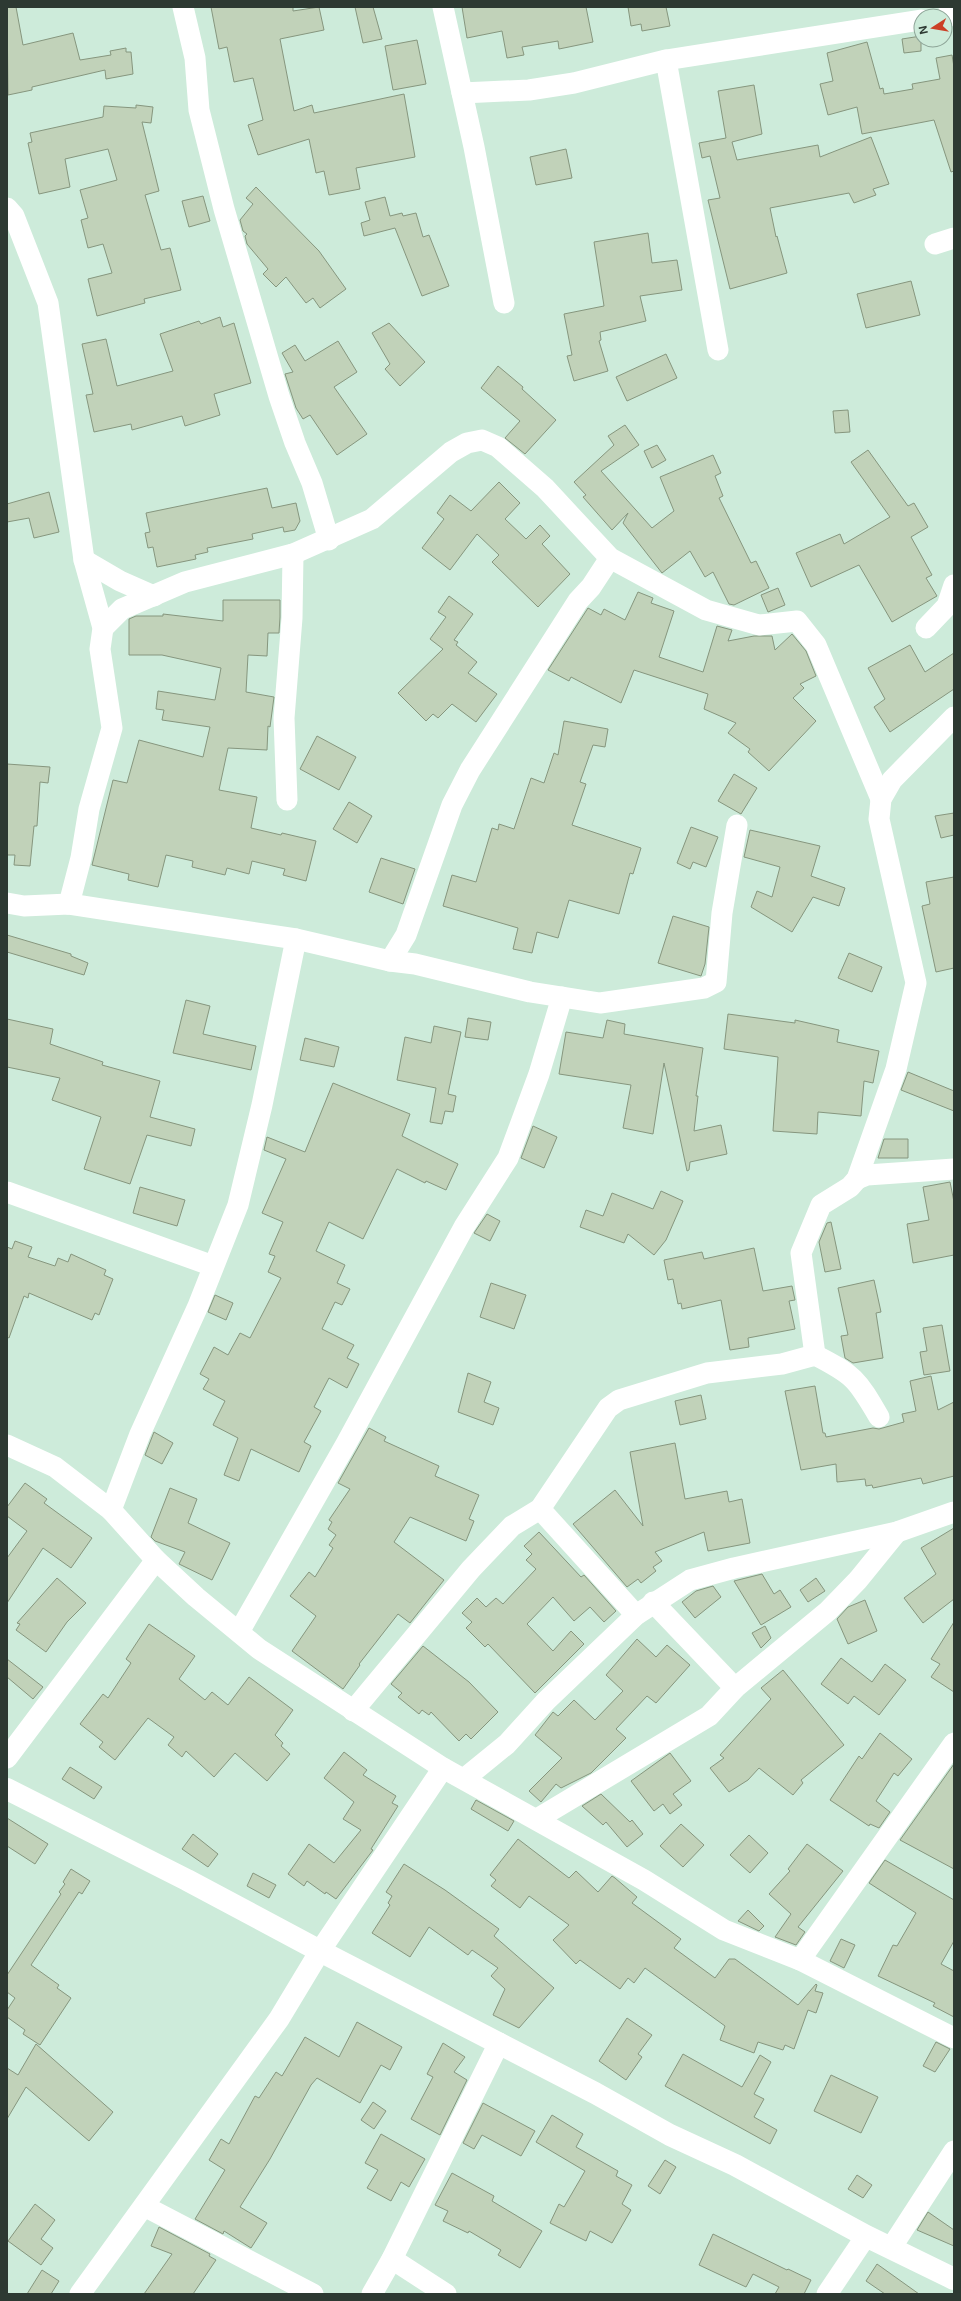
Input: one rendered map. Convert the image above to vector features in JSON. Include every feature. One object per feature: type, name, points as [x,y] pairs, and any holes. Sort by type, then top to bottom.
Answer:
[{"type":"main road","points":[[7,1789],[187,1880],[320,1951],[499,2043],[670,2135],[735,2165],[866,2236],[954,2279]]},
{"type":"street","points":[[183,7],[195,58],[199,110],[224,209],[279,396],[295,443],[312,483],[329,540]]},
{"type":"street","points":[[443,7],[462,93],[504,303]]},
{"type":"street","points":[[462,93],[529,90],[559,85],[666,60],[913,21]]},
{"type":"street","points":[[666,60],[718,350]]},
{"type":"street","points":[[7,208],[14,216],[48,303],[84,560],[103,628],[100,648],[112,728],[89,809],[81,858],[69,904]]},
{"type":"street","points":[[103,628],[122,609],[185,582],[293,554],[329,540],[372,519],[451,452],[467,443],[482,440],[498,447],[545,488],[610,558],[706,610],[759,625],[797,621],[816,645],[881,798]]},
{"type":"street","points":[[288,800],[284,718],[292,618],[293,554]]},
{"type":"street","points":[[390,961],[406,935],[452,805],[470,770],[578,601],[591,587],[610,558]]},
{"type":"street","points":[[84,560],[120,581],[154,596]]},
{"type":"street","points":[[926,628],[948,606],[954,585]]},
{"type":"street","points":[[815,1355],[801,1253],[821,1204],[850,1187],[857,1179],[896,1069],[916,983],[879,819],[881,798],[892,780],[954,717]]},
{"type":"street","points":[[7,903],[24,906],[69,904],[296,939],[390,961],[422,966],[530,992],[600,1002],[704,988],[716,982],[722,913],[737,825]]},
{"type":"street","points":[[111,1510],[140,1434],[198,1306],[238,1205],[262,1105],[296,939]]},
{"type":"street","points":[[239,1632],[346,1444],[464,1227],[508,1158],[539,1074],[562,997]]},
{"type":"street","points":[[857,1179],[867,1175],[954,1169]]},
{"type":"street","points":[[7,1192],[214,1266]]},
{"type":"street","points":[[354,1711],[472,1569],[512,1526],[540,1509],[608,1408],[619,1400],[706,1373],[782,1364],[815,1355],[845,1370],[860,1384],[879,1417]]},
{"type":"street","points":[[7,1445],[55,1467],[111,1510],[156,1560],[196,1598],[259,1649],[443,1768],[537,1819],[644,1880],[724,1930],[800,1960],[954,2038]]},
{"type":"street","points":[[540,1509],[636,1615]]},
{"type":"street","points":[[464,1779],[507,1744],[551,1696],[636,1615],[653,1602],[690,1580],[734,1568],[897,1532],[954,1512]]},
{"type":"street","points":[[537,1819],[709,1716],[735,1688],[828,1611],[858,1580],[897,1532]]},
{"type":"street","points":[[7,1758],[156,1560]]},
{"type":"street","points":[[653,1602],[735,1688]]},
{"type":"street","points":[[800,1960],[954,1743]]},
{"type":"street","points":[[80,2294],[279,2019],[320,1951],[443,1768]]},
{"type":"street","points":[[372,2294],[392,2260],[499,2043]]},
{"type":"street","points":[[891,2248],[954,2151]]},
{"type":"street","points":[[144,2206],[313,2294]]},
{"type":"street","points":[[827,2294],[866,2236]]},
{"type":"street","points":[[392,2260],[446,2294]]},
{"type":"building","points":[[7,7],[16,7],[23,45],[73,33],[80,60],[111,55],[110,51],[126,48],[126,52],[131,52],[133,74],[106,79],[105,70],[32,87],[32,90],[8,95]]},
{"type":"building","points":[[211,7],[293,7],[293,11],[319,7],[324,30],[280,39],[294,111],[312,105],[314,113],[404,94],[415,157],[356,168],[360,189],[329,195],[324,171],[316,173],[309,139],[258,155],[248,125],[263,120],[253,78],[234,82],[227,47],[219,49]]},
{"type":"building","points":[[355,7],[373,7],[382,39],[363,43]]},
{"type":"building","points":[[462,7],[586,7],[593,42],[559,49],[558,41],[522,47],[524,55],[507,58],[502,31],[467,38]]},
{"type":"building","points":[[628,7],[666,7],[670,26],[642,31],[641,24],[631,26]]},
{"type":"building","points":[[913,37],[913,48],[921,48],[921,51],[904,53],[902,39]]},
{"type":"building","points":[[417,40],[426,84],[393,90],[385,46]]},
{"type":"building","points":[[867,42],[880,89],[883,88],[884,94],[913,89],[912,84],[940,79],[936,58],[952,55],[954,67],[954,171],[951,172],[934,120],[862,134],[857,107],[828,115],[820,84],[833,81],[827,53]]},
{"type":"building","points":[[754,85],[762,134],[732,142],[737,160],[818,145],[820,157],[871,137],[889,184],[873,189],[876,195],[854,203],[849,193],[770,208],[776,237],[777,236],[787,273],[730,289],[708,200],[720,198],[710,156],[702,158],[699,143],[726,138],[718,91]]},
{"type":"building","points":[[136,105],[153,107],[151,123],[142,122],[159,191],[145,195],[161,250],[170,248],[181,290],[144,299],[145,303],[97,316],[88,279],[112,273],[103,244],[88,248],[81,220],[88,218],[80,190],[117,180],[108,149],[65,159],[70,187],[39,194],[28,143],[32,142],[30,133],[103,117],[104,106],[136,108]]},
{"type":"building","points":[[566,149],[572,178],[536,185],[530,157]]},
{"type":"building","points":[[256,187],[319,251],[346,289],[320,308],[313,298],[306,303],[286,277],[276,287],[263,274],[268,269],[247,244],[245,236],[247,234],[243,231],[240,220],[253,204],[246,198]]},
{"type":"building","points":[[203,196],[210,221],[189,227],[182,201]]},
{"type":"building","points":[[385,197],[390,216],[402,213],[403,216],[416,213],[423,237],[429,235],[449,286],[422,296],[395,228],[364,236],[361,223],[370,220],[365,202]]},
{"type":"building","points":[[648,233],[652,263],[677,260],[682,290],[640,296],[646,321],[600,332],[601,340],[599,341],[608,371],[574,381],[567,356],[572,355],[564,314],[604,306],[594,242]]},
{"type":"building","points":[[911,281],[920,315],[866,328],[857,294]]},
{"type":"building","points":[[220,317],[223,327],[234,323],[251,383],[214,394],[220,415],[185,426],[182,416],[132,430],[131,424],[94,432],[86,395],[93,394],[82,344],[106,339],[117,386],[173,371],[160,334],[199,321],[201,324]]},
{"type":"building","points":[[389,323],[425,362],[400,386],[385,369],[390,364],[372,333]]},
{"type":"building","points":[[338,341],[357,372],[334,387],[367,434],[337,455],[310,415],[303,419],[296,408],[285,374],[293,372],[282,353],[295,345],[305,361]]},
{"type":"building","points":[[666,354],[677,378],[627,401],[616,377]]},
{"type":"building","points":[[498,366],[523,387],[522,389],[556,420],[525,454],[505,438],[520,421],[481,388]]},
{"type":"building","points":[[848,410],[850,432],[835,433],[833,411]]},
{"type":"building","points":[[625,425],[639,445],[601,471],[652,528],[674,511],[660,477],[713,455],[721,473],[715,476],[723,496],[719,498],[751,563],[756,561],[769,588],[734,605],[729,604],[713,572],[705,577],[690,551],[662,573],[623,523],[628,513],[612,530],[583,497],[586,495],[574,482],[614,445],[608,436]]},
{"type":"building","points":[[657,445],[666,460],[652,468],[644,451]]},
{"type":"building","points":[[868,450],[908,506],[914,503],[928,527],[911,537],[932,575],[926,578],[937,596],[892,622],[859,565],[811,587],[796,553],[840,534],[844,544],[890,517],[851,462]]},
{"type":"building","points":[[499,482],[520,503],[505,519],[526,539],[540,525],[550,536],[542,544],[570,574],[538,607],[492,562],[499,555],[477,534],[450,570],[422,548],[444,519],[437,513],[450,495],[471,511]]},
{"type":"building","points":[[267,488],[272,508],[296,503],[300,521],[295,530],[284,532],[283,527],[252,534],[253,539],[207,548],[208,552],[195,555],[196,559],[157,567],[153,547],[148,548],[145,533],[150,532],[146,513]]},
{"type":"building","points":[[49,492],[59,532],[34,538],[29,518],[7,522],[7,504]]},
{"type":"building","points":[[778,588],[785,605],[768,612],[761,595]]},
{"type":"building","points":[[638,592],[653,598],[651,603],[674,611],[659,657],[703,672],[717,626],[732,630],[728,641],[754,636],[772,636],[775,650],[792,634],[806,651],[816,676],[800,684],[804,688],[793,698],[816,721],[769,771],[748,752],[750,749],[728,733],[736,723],[704,709],[708,694],[634,670],[621,703],[571,677],[569,681],[548,670],[588,608],[601,615],[604,609],[625,620]]},
{"type":"building","points":[[449,596],[473,614],[454,640],[458,642],[456,645],[477,662],[468,673],[497,694],[476,722],[452,704],[438,718],[433,714],[426,721],[398,693],[443,649],[430,639],[446,617],[438,612]]},
{"type":"building","points":[[223,600],[280,600],[280,617],[279,633],[268,633],[267,656],[248,655],[246,692],[274,697],[270,727],[268,726],[267,750],[228,748],[219,790],[257,797],[251,828],[316,841],[306,881],[283,875],[285,869],[252,861],[249,874],[227,868],[225,875],[192,867],[193,861],[166,855],[158,887],[128,880],[129,874],[92,865],[113,780],[127,783],[139,740],[203,757],[210,727],[162,720],[164,710],[156,709],[158,691],[215,700],[221,668],[162,655],[129,655],[129,619],[136,616],[163,616],[163,614],[223,621]]},
{"type":"building","points":[[910,645],[925,672],[954,653],[954,689],[890,732],[874,707],[885,699],[868,668]]},
{"type":"building","points":[[564,721],[608,729],[605,747],[593,745],[580,782],[586,784],[572,825],[641,848],[633,874],[630,873],[619,914],[569,900],[558,938],[537,932],[532,953],[513,949],[518,928],[443,906],[452,875],[476,882],[492,828],[498,830],[499,824],[514,829],[531,778],[544,783],[554,753],[558,755]]},
{"type":"building","points":[[317,736],[356,757],[339,790],[300,769]]},
{"type":"building","points":[[7,764],[50,767],[48,783],[40,782],[37,826],[34,826],[30,866],[14,865],[15,855],[7,855]]},
{"type":"building","points":[[734,774],[757,788],[741,814],[718,801]]},
{"type":"building","points":[[349,802],[372,816],[357,843],[333,829]]},
{"type":"building","points":[[954,813],[954,835],[941,838],[935,816]]},
{"type":"building","points":[[691,827],[718,837],[706,867],[693,862],[690,869],[677,863]]},
{"type":"building","points":[[750,830],[820,846],[811,876],[845,888],[839,906],[813,897],[792,932],[751,907],[757,891],[772,897],[780,867],[744,857]]},
{"type":"building","points":[[381,858],[415,869],[403,904],[369,892]]},
{"type":"building","points":[[954,877],[954,968],[936,972],[922,906],[930,904],[926,882]]},
{"type":"building","points":[[673,916],[709,927],[705,964],[701,976],[658,963]]},
{"type":"building","points":[[7,935],[71,954],[71,956],[88,963],[84,975],[7,952]]},
{"type":"building","points":[[849,953],[882,967],[872,992],[838,978]]},
{"type":"building","points":[[186,1000],[210,1006],[203,1034],[256,1046],[251,1070],[173,1053]]},
{"type":"building","points":[[728,1014],[795,1023],[795,1020],[839,1030],[837,1042],[879,1051],[873,1083],[864,1081],[861,1116],[818,1112],[817,1134],[773,1131],[778,1057],[724,1049]]},
{"type":"building","points":[[468,1018],[491,1022],[488,1040],[465,1037]]},
{"type":"building","points":[[7,1019],[53,1029],[50,1044],[103,1062],[102,1065],[160,1081],[150,1117],[195,1129],[191,1146],[147,1135],[130,1184],[84,1169],[101,1117],[52,1100],[60,1078],[7,1067]]},
{"type":"building","points":[[607,1020],[625,1024],[624,1034],[703,1048],[696,1096],[698,1096],[694,1131],[721,1125],[727,1154],[690,1162],[689,1170],[687,1171],[664,1063],[653,1134],[623,1128],[631,1085],[559,1074],[566,1032],[603,1038]]},
{"type":"building","points":[[434,1026],[461,1032],[448,1094],[456,1096],[453,1112],[445,1111],[442,1124],[430,1122],[436,1088],[397,1080],[405,1037],[431,1043]]},
{"type":"building","points":[[305,1038],[339,1047],[334,1067],[300,1060]]},
{"type":"building","points":[[908,1072],[954,1091],[954,1111],[901,1090]]},
{"type":"building","points":[[333,1083],[410,1114],[402,1136],[458,1164],[446,1190],[426,1181],[425,1183],[397,1169],[363,1239],[329,1222],[316,1251],[345,1265],[337,1283],[350,1289],[342,1305],[335,1302],[322,1329],[354,1345],[347,1358],[359,1364],[347,1388],[329,1378],[314,1407],[321,1411],[304,1442],[311,1446],[299,1472],[251,1449],[239,1481],[224,1475],[238,1438],[213,1425],[225,1401],[203,1389],[209,1379],[200,1374],[214,1347],[228,1355],[240,1333],[250,1338],[281,1278],[268,1272],[275,1256],[269,1254],[283,1222],[262,1213],[286,1159],[264,1150],[267,1137],[305,1152]]},
{"type":"building","points":[[533,1126],[557,1137],[544,1168],[521,1158]]},
{"type":"building","points":[[884,1139],[908,1139],[908,1158],[878,1158]]},
{"type":"building","points":[[950,1182],[954,1202],[954,1255],[913,1263],[907,1224],[929,1220],[923,1187]]},
{"type":"building","points":[[140,1187],[185,1200],[177,1226],[133,1213]]},
{"type":"building","points":[[661,1191],[683,1201],[666,1240],[654,1255],[628,1234],[624,1243],[580,1227],[586,1210],[603,1216],[612,1193],[653,1209]]},
{"type":"building","points":[[487,1214],[500,1221],[490,1241],[474,1233]]},
{"type":"building","points":[[831,1222],[841,1269],[825,1272],[819,1242],[827,1223]]},
{"type":"building","points":[[15,1241],[32,1247],[28,1257],[55,1266],[58,1258],[68,1262],[71,1254],[106,1270],[104,1275],[113,1279],[99,1315],[95,1313],[92,1320],[29,1293],[28,1298],[24,1296],[9,1338],[7,1337],[7,1247],[12,1249]]},
{"type":"building","points":[[754,1248],[763,1291],[792,1286],[795,1300],[789,1301],[795,1329],[748,1338],[749,1347],[730,1350],[721,1300],[682,1309],[681,1303],[678,1304],[673,1279],[668,1280],[664,1260],[702,1252],[704,1259]]},
{"type":"building","points":[[874,1280],[881,1312],[876,1313],[883,1358],[853,1363],[845,1358],[841,1336],[848,1335],[838,1288]]},
{"type":"building","points":[[491,1283],[526,1295],[514,1329],[480,1317]]},
{"type":"building","points":[[215,1295],[233,1303],[226,1320],[208,1312]]},
{"type":"building","points":[[942,1325],[950,1371],[924,1375],[920,1352],[927,1351],[923,1328]]},
{"type":"building","points":[[468,1373],[491,1382],[484,1402],[499,1408],[493,1425],[458,1412]]},
{"type":"building","points":[[931,1376],[938,1410],[954,1402],[954,1476],[923,1484],[921,1478],[873,1488],[872,1485],[866,1486],[865,1479],[837,1482],[836,1464],[801,1470],[785,1391],[815,1386],[823,1433],[825,1433],[826,1437],[873,1428],[879,1429],[904,1422],[902,1414],[916,1411],[910,1381]]},
{"type":"building","points":[[701,1395],[706,1419],[680,1425],[675,1401]]},
{"type":"building","points":[[369,1428],[386,1437],[384,1441],[439,1466],[435,1476],[479,1495],[469,1519],[474,1521],[466,1541],[410,1517],[394,1542],[444,1580],[410,1623],[398,1614],[359,1664],[360,1665],[343,1689],[292,1651],[316,1616],[290,1596],[309,1572],[315,1577],[333,1548],[329,1545],[336,1535],[328,1529],[332,1522],[329,1520],[350,1489],[338,1483]]},
{"type":"building","points":[[154,1432],[173,1443],[162,1464],[145,1455]]},
{"type":"building","points":[[675,1443],[685,1499],[727,1491],[729,1502],[742,1499],[750,1543],[708,1551],[704,1532],[655,1552],[662,1561],[653,1567],[656,1571],[641,1583],[638,1579],[627,1587],[573,1524],[615,1490],[643,1526],[630,1452]]},
{"type":"building","points":[[25,1483],[47,1499],[44,1503],[92,1538],[71,1568],[43,1548],[7,1603],[7,1558],[27,1531],[7,1516],[7,1507]]},
{"type":"building","points":[[170,1488],[197,1499],[188,1523],[230,1543],[212,1580],[179,1564],[185,1552],[155,1541],[151,1537]]},
{"type":"building","points":[[954,1528],[954,1599],[923,1623],[904,1598],[936,1574],[921,1548]]},
{"type":"building","points":[[539,1532],[581,1577],[584,1575],[616,1611],[604,1622],[590,1607],[574,1621],[553,1597],[527,1624],[553,1651],[571,1631],[584,1644],[535,1693],[488,1644],[485,1647],[466,1628],[472,1622],[462,1613],[477,1598],[486,1607],[496,1598],[503,1604],[536,1569],[526,1560],[532,1554],[524,1546]]},
{"type":"building","points":[[762,1574],[774,1594],[780,1590],[791,1607],[761,1625],[734,1581]]},
{"type":"building","points":[[57,1578],[86,1603],[67,1622],[46,1652],[16,1630],[20,1624],[17,1623]]},
{"type":"building","points":[[816,1578],[825,1591],[808,1602],[800,1590]]},
{"type":"building","points":[[713,1586],[721,1597],[695,1618],[682,1602],[696,1591]]},
{"type":"building","points":[[865,1600],[877,1631],[848,1644],[837,1619],[848,1607]]},
{"type":"building","points":[[954,1622],[954,1692],[931,1677],[940,1664],[931,1659]]},
{"type":"building","points":[[149,1624],[195,1656],[179,1679],[205,1700],[212,1692],[228,1705],[249,1677],[293,1710],[275,1735],[283,1743],[281,1746],[290,1754],[267,1781],[235,1753],[214,1777],[186,1751],[182,1757],[168,1745],[174,1737],[148,1718],[115,1760],[99,1747],[103,1742],[80,1724],[103,1694],[108,1698],[131,1663],[126,1659]]},
{"type":"building","points":[[765,1626],[771,1638],[761,1648],[752,1633]]},
{"type":"building","points":[[637,1639],[656,1657],[667,1645],[690,1665],[656,1703],[647,1696],[616,1729],[626,1738],[591,1773],[561,1788],[556,1784],[541,1802],[529,1791],[562,1758],[535,1735],[553,1712],[558,1716],[574,1700],[595,1720],[623,1691],[606,1675]]},
{"type":"building","points":[[423,1646],[469,1682],[498,1712],[471,1739],[466,1734],[459,1741],[431,1712],[429,1715],[422,1710],[419,1714],[398,1697],[402,1693],[391,1684]]},
{"type":"building","points":[[841,1658],[872,1682],[885,1664],[906,1680],[879,1715],[854,1696],[848,1704],[821,1684]]},
{"type":"building","points":[[7,1659],[43,1687],[33,1699],[7,1677]]},
{"type":"building","points":[[783,1670],[844,1745],[801,1780],[803,1783],[793,1795],[759,1768],[748,1780],[729,1792],[710,1768],[724,1758],[720,1755],[771,1699],[761,1688]]},
{"type":"building","points":[[880,1733],[912,1759],[898,1776],[894,1773],[876,1801],[890,1812],[879,1828],[870,1824],[869,1826],[830,1800],[859,1756],[862,1759]]},
{"type":"building","points":[[344,1752],[367,1770],[363,1775],[396,1796],[392,1803],[398,1806],[371,1849],[373,1850],[336,1899],[326,1892],[325,1894],[307,1881],[304,1886],[288,1874],[309,1844],[334,1863],[361,1830],[343,1819],[354,1802],[324,1778]]},
{"type":"building","points":[[670,1753],[691,1781],[673,1794],[682,1805],[670,1814],[663,1804],[654,1811],[631,1781]]},
{"type":"building","points":[[954,1764],[954,1869],[900,1840]]},
{"type":"building","points":[[70,1767],[102,1787],[94,1799],[62,1779]]},
{"type":"building","points":[[601,1794],[630,1822],[632,1820],[643,1834],[627,1847],[606,1822],[603,1825],[582,1806]]},
{"type":"building","points":[[476,1800],[514,1821],[508,1831],[471,1809]]},
{"type":"building","points":[[7,1818],[48,1844],[35,1864],[7,1846]]},
{"type":"building","points":[[681,1824],[704,1845],[683,1867],[660,1846]]},
{"type":"building","points":[[193,1834],[218,1854],[208,1867],[182,1849]]},
{"type":"building","points":[[749,1835],[768,1853],[750,1873],[730,1855]]},
{"type":"building","points":[[518,1839],[569,1878],[576,1871],[598,1892],[612,1876],[615,1878],[637,1897],[632,1903],[681,1939],[674,1948],[715,1978],[729,1959],[735,1959],[798,2005],[816,1984],[815,1991],[823,1993],[816,2013],[808,2010],[794,2049],[785,2045],[783,2050],[758,2042],[754,2053],[720,2040],[725,2026],[645,1968],[634,1983],[628,1978],[620,1989],[580,1960],[576,1964],[553,1940],[569,1925],[529,1896],[520,1908],[491,1886],[496,1880],[490,1875]]},
{"type":"building","points":[[807,1844],[843,1871],[798,1927],[805,1932],[796,1945],[775,1937],[791,1914],[769,1894],[790,1871],[788,1869]]},
{"type":"building","points":[[885,1860],[954,1900],[954,1941],[941,1964],[954,1971],[954,2017],[933,2006],[935,2003],[878,1976],[893,1945],[897,1946],[916,1913],[869,1883]]},
{"type":"building","points":[[404,1864],[445,1890],[499,1929],[494,1936],[554,1988],[519,2028],[493,2015],[505,1989],[491,1976],[498,1968],[472,1950],[468,1955],[429,1927],[410,1957],[372,1933],[390,1905],[388,1903],[392,1896],[386,1892]]},
{"type":"building","points":[[71,1869],[90,1881],[82,1894],[79,1892],[31,1965],[59,1985],[57,1988],[71,1998],[40,2045],[23,2034],[25,2030],[7,2017],[7,2010],[15,1998],[7,1992],[7,1975],[61,1894],[59,1892],[65,1884],[63,1882]]},
{"type":"building","points":[[253,1873],[276,1885],[269,1898],[247,1886]]},
{"type":"building","points":[[748,1910],[764,1926],[759,1931],[738,1921]]},
{"type":"building","points":[[841,1939],[855,1945],[844,1968],[830,1961]]},
{"type":"building","points":[[627,2018],[652,2035],[638,2054],[642,2057],[626,2080],[599,2061]]},
{"type":"building","points":[[357,2022],[402,2047],[390,2070],[381,2065],[360,2103],[317,2078],[311,2085],[270,2159],[240,2207],[267,2223],[251,2248],[224,2231],[223,2234],[195,2219],[225,2170],[209,2160],[221,2139],[229,2144],[255,2096],[259,2098],[276,2072],[282,2076],[305,2037],[339,2057]]},
{"type":"building","points":[[936,2042],[950,2049],[935,2072],[923,2066]]},
{"type":"building","points":[[443,2043],[465,2057],[454,2072],[467,2080],[440,2135],[411,2119],[433,2077],[427,2074]]},
{"type":"building","points":[[36,2044],[113,2112],[89,2141],[26,2087],[7,2119],[7,2068],[18,2075]]},
{"type":"building","points":[[683,2054],[742,2087],[760,2055],[771,2062],[754,2094],[764,2099],[754,2117],[777,2130],[770,2144],[665,2086]]},
{"type":"building","points":[[831,2075],[878,2097],[861,2133],[814,2111]]},
{"type":"building","points":[[373,2102],[386,2111],[374,2129],[361,2120]]},
{"type":"building","points":[[483,2103],[535,2131],[521,2156],[482,2135],[474,2149],[463,2143]]},
{"type":"building","points":[[552,2115],[583,2134],[576,2147],[618,2171],[616,2176],[632,2185],[622,2204],[631,2210],[612,2243],[590,2231],[586,2241],[550,2223],[559,2204],[564,2207],[585,2171],[536,2142]]},
{"type":"building","points":[[381,2134],[425,2159],[409,2187],[401,2182],[391,2201],[367,2188],[378,2170],[365,2163]]},
{"type":"building","points":[[665,2160],[676,2167],[660,2194],[648,2186]]},
{"type":"building","points":[[452,2173],[494,2196],[492,2201],[542,2231],[520,2268],[498,2255],[501,2250],[469,2231],[468,2233],[443,2221],[448,2211],[435,2205]]},
{"type":"building","points":[[857,2175],[872,2185],[863,2198],[848,2189]]},
{"type":"building","points":[[35,2204],[55,2220],[41,2239],[53,2248],[41,2265],[8,2241]]},
{"type":"building","points":[[928,2212],[954,2230],[954,2246],[917,2230]]},
{"type":"building","points":[[159,2227],[210,2254],[209,2256],[216,2260],[193,2294],[144,2294],[172,2254],[151,2246]]},
{"type":"building","points":[[713,2234],[811,2280],[804,2294],[775,2294],[779,2287],[753,2274],[746,2287],[699,2265]]},
{"type":"building","points":[[877,2264],[919,2294],[885,2294],[866,2281]]},
{"type":"building","points":[[42,2270],[59,2281],[51,2294],[27,2294]]}]
